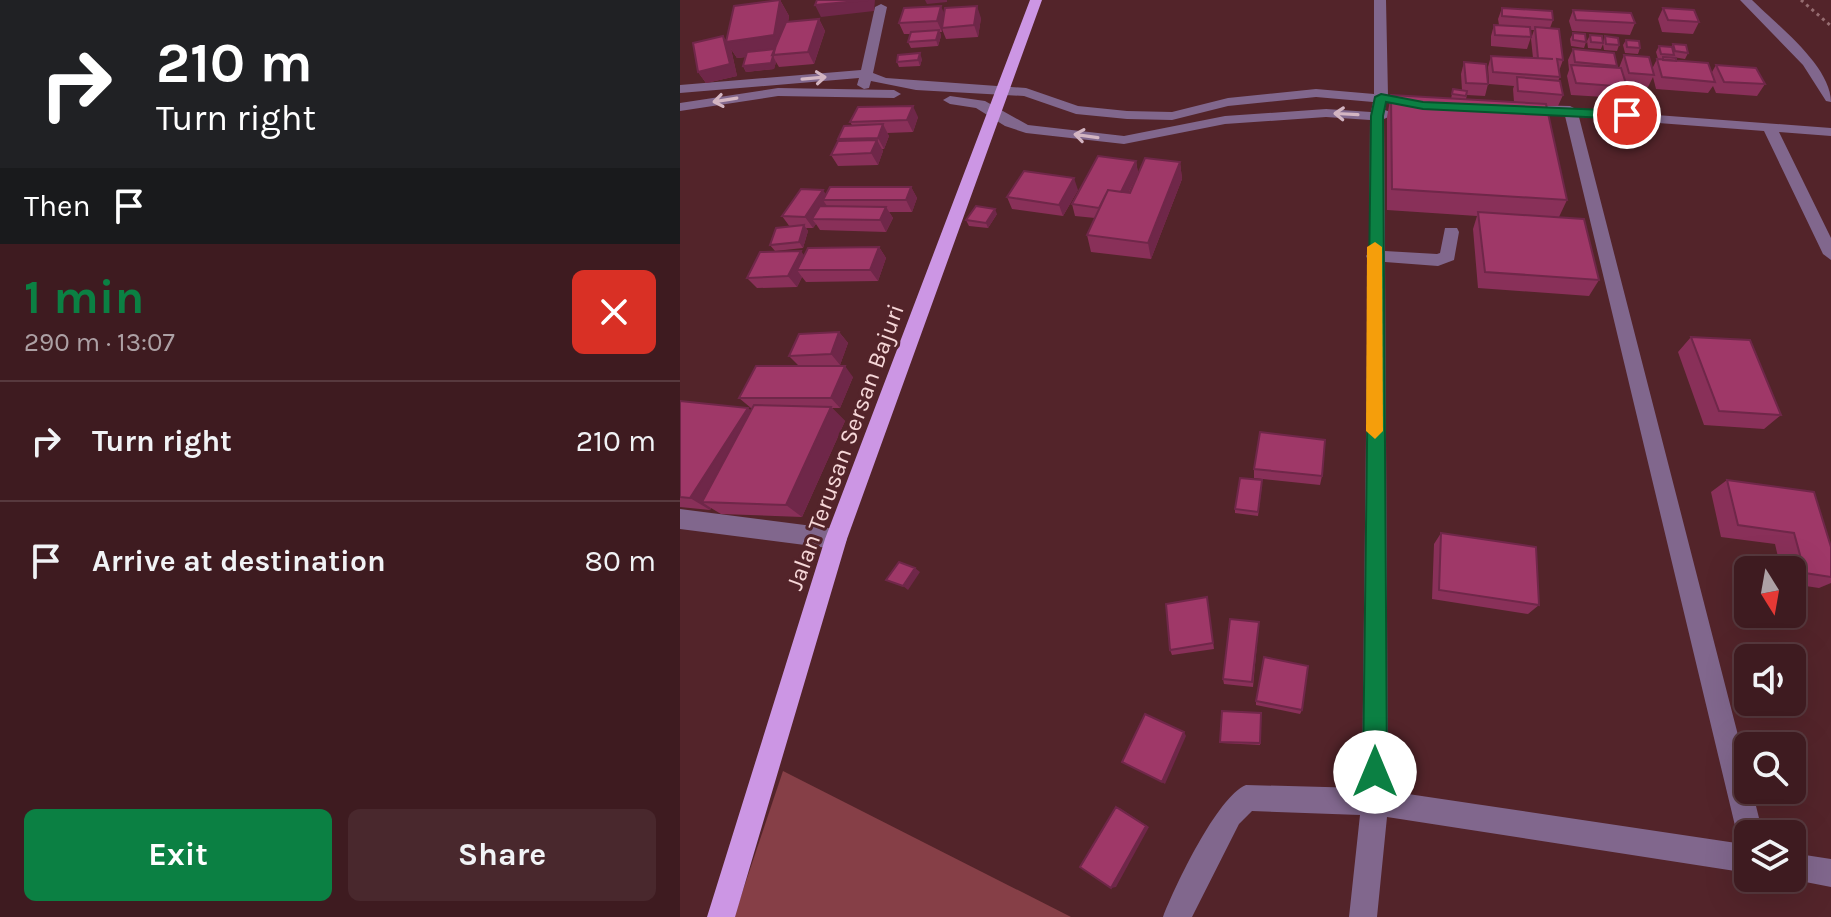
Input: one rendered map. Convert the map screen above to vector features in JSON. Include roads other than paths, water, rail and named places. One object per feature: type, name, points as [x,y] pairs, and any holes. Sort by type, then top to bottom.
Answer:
[{"type":"main road","name":"Jalan Terusan Sersan Bajuri","points":[[721,917],[836,539],[1036,0]]},
{"type":"lane","points":[[1363,917],[1375,802],[1374,256],[1380,0]]},
{"type":"lane","points":[[1746,0],[1808,63],[1831,98]]},
{"type":"lane","points":[[864,92],[865,74],[881,7]]},
{"type":"lane","points":[[680,89],[865,74],[883,81],[916,86],[1026,92],[1066,107],[1127,115],[1172,116],[1228,102],[1316,93],[1379,107]]},
{"type":"lane","points":[[680,107],[778,92],[864,92],[980,104],[1017,126],[1124,140],[1225,120],[1408,106]]},
{"type":"lane","points":[[1225,120],[1228,102]]},
{"type":"lane","points":[[1049,131],[1066,107]]},
{"type":"lane","points":[[1511,108],[1570,110],[1831,132]]},
{"type":"lane","points":[[1570,110],[1747,820]]},
{"type":"lane","points":[[1769,127],[1831,254]]},
{"type":"lane","points":[[1374,256],[1438,260],[1448,256],[1451,232]]},
{"type":"lane","points":[[680,519],[836,539]]},
{"type":"lane","points":[[1177,917],[1230,815],[1246,798],[1375,802],[1734,857]]},
{"type":"lane","points":[[1806,869],[1831,873]]}]
